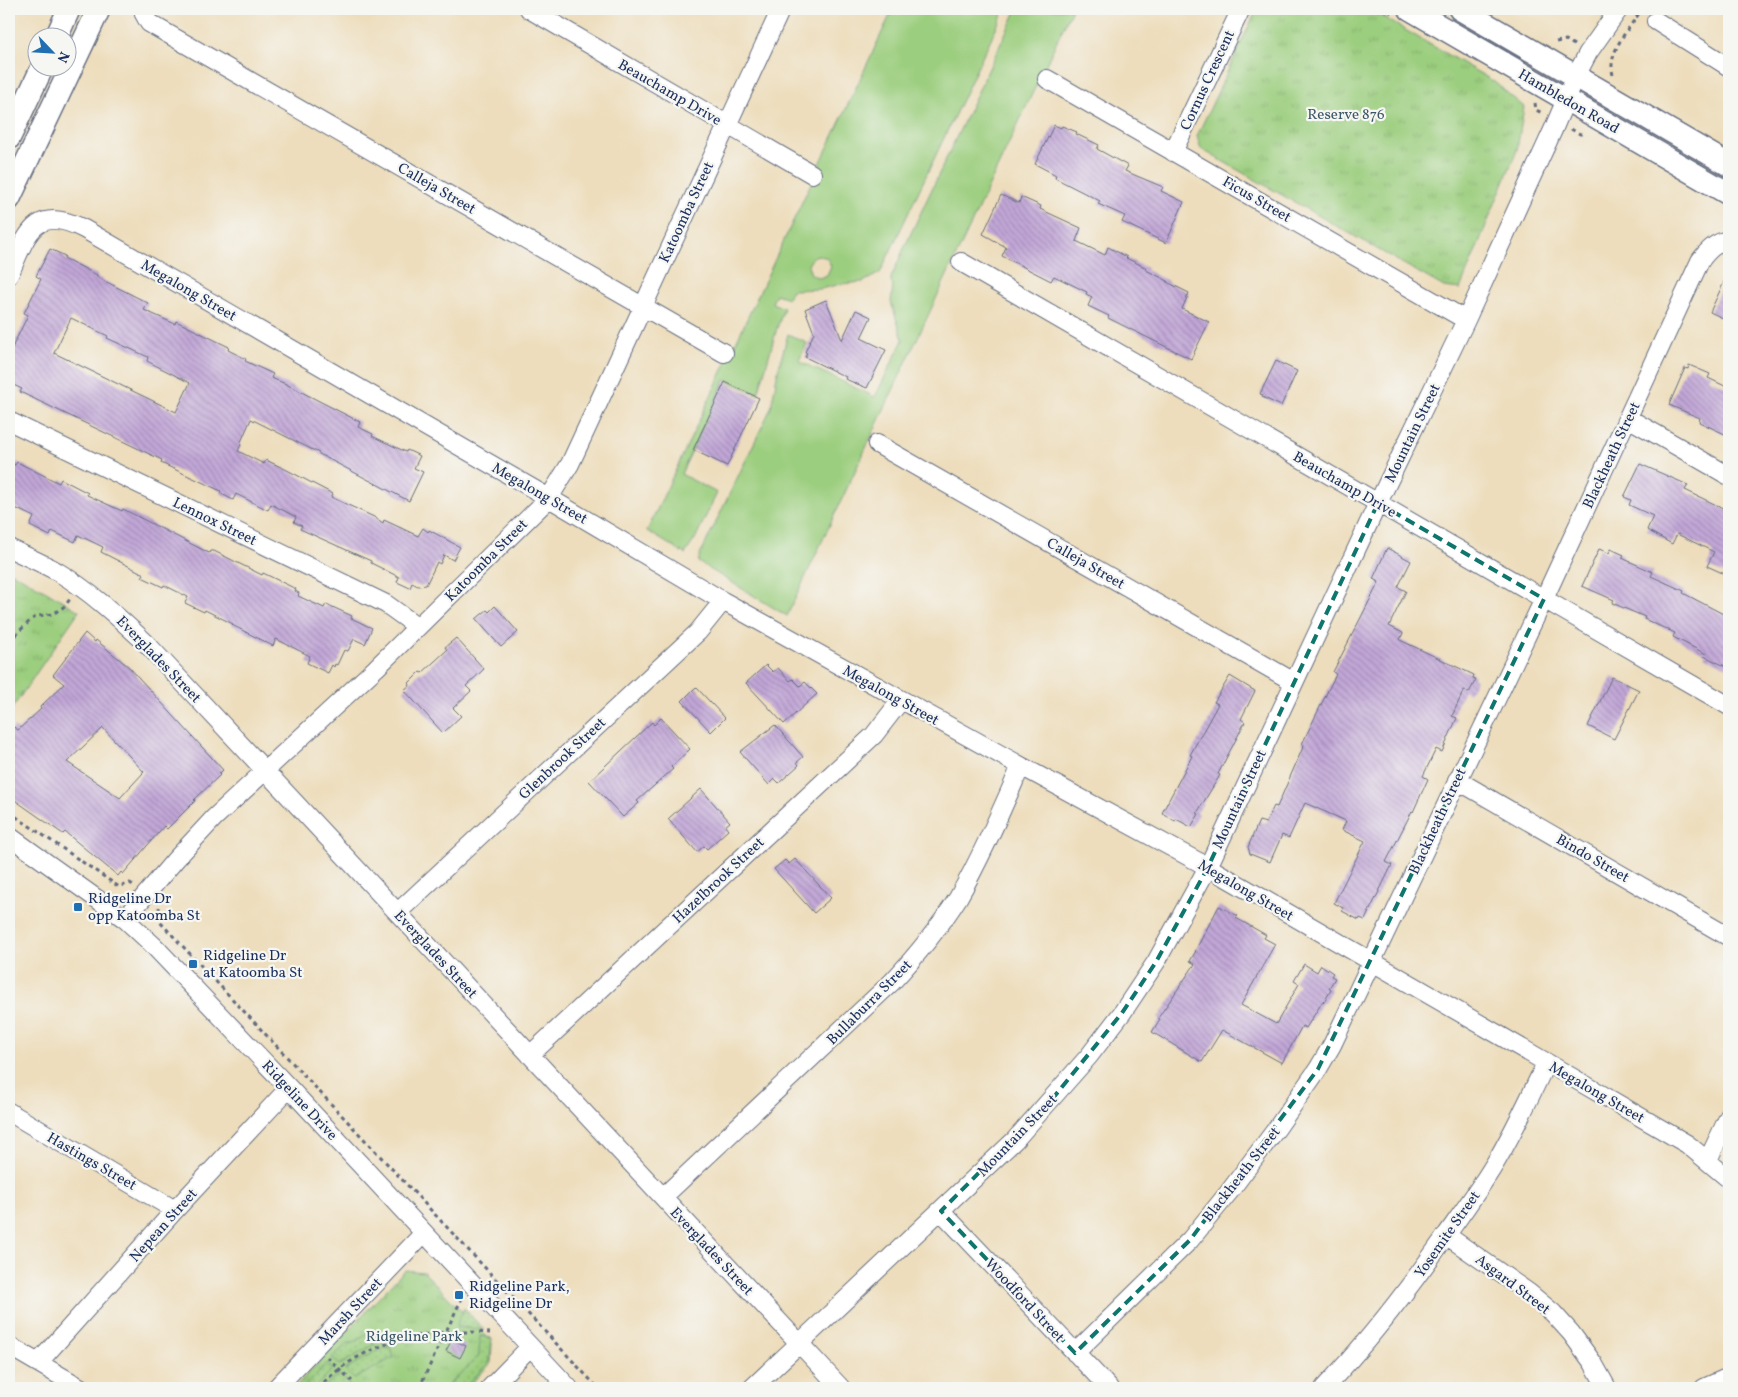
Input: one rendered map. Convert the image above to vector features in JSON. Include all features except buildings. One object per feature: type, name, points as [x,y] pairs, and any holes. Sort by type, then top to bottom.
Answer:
[{"type":"main road","points":[[61,28],[70,9]]},
{"type":"main road","points":[[9,199],[99,9]]},
{"type":"main road","name":"Hambledon Road","points":[[1410,9],[1729,194]]},
{"type":"main road","name":"Hambledon Road","points":[[1460,9],[1729,165]]},
{"type":"main road","points":[[9,138],[37,78]]},
{"type":"street","name":"Beauchamp Drive","points":[[529,9],[812,174]]},
{"type":"street","name":"Katoomba Street","points":[[125,919],[196,836],[376,668],[548,498],[570,464],[642,305],[781,9]]},
{"type":"street","name":"Cornus Crescent","points":[[1173,152],[1240,9]]},
{"type":"street","name":"Mountain Street","points":[[752,1388],[1015,1140],[1089,1056],[1156,962],[1208,867],[1378,503],[1466,320],[1554,130],[1576,76],[1588,53],[1619,9]]},
{"type":"street","name":"Calleja Street","points":[[147,16],[724,353]]},
{"type":"street","points":[[1656,22],[1729,67]]},
{"type":"street","name":"Ficus Street","points":[[1047,79],[1466,320]]},
{"type":"street","name":"Megalong Street","points":[[9,275],[28,235],[38,223],[60,219],[84,229],[723,601],[1208,867],[1687,1144],[1729,1179]]},
{"type":"street","name":"Blackheath Street","points":[[1075,1353],[1190,1240],[1271,1136],[1318,1069],[1332,1045],[1544,598],[1700,261],[1714,245],[1726,241]]},
{"type":"street","name":"Beauchamp Drive","points":[[961,262],[1729,706]]},
{"type":"street","points":[[1628,418],[1729,476]]},
{"type":"street","name":"Lennox Street","points":[[9,421],[386,604],[418,627]]},
{"type":"street","name":"Calleja Street","points":[[877,444],[1294,682]]},
{"type":"street","name":"Everglades Street","points":[[9,548],[58,572],[121,619],[145,642],[841,1388]]},
{"type":"street","name":"Glenbrook Street","points":[[398,912],[698,632],[723,601]]},
{"type":"street","name":"Hazelbrook Street","points":[[530,1055],[874,735],[901,700]]},
{"type":"street","name":"Bullaburra Street","points":[[663,1197],[892,982],[918,953],[943,920],[972,874],[1021,766]]},
{"type":"street","name":"Bindo Street","points":[[1457,780],[1729,937]]},
{"type":"street","name":"Ridgeline Drive","points":[[9,836],[125,919],[166,958],[569,1388]]},
{"type":"street","name":"Yosemite Street","points":[[1324,1388],[1373,1332],[1420,1273],[1495,1164],[1520,1118],[1546,1063]]},
{"type":"street","name":"Nepean Street","points":[[38,1363],[175,1210],[289,1088]]},
{"type":"street","name":"Hastings Street","points":[[9,1112],[175,1210]]},
{"type":"street","points":[[1708,1160],[1729,1116]]},
{"type":"street","name":"Woodford Street","points":[[941,1211],[1109,1388]]},
{"type":"street","name":"Marsh Street","points":[[276,1388],[424,1233]]},
{"type":"street","name":"Asgard Street","points":[[1446,1235],[1553,1313],[1593,1363],[1607,1388]]},
{"type":"street","points":[[9,1346],[81,1388]]},
{"type":"street","points":[[490,1388],[530,1347]]},
{"type":"street","points":[[1704,1388],[1729,1377]]},
{"type":"path","points":[[1611,66],[1614,53],[1642,9]]},
{"type":"path","points":[[9,641],[37,616],[53,614],[65,606],[79,587]]},
{"type":"path","points":[[420,1388],[469,1282]]},
{"type":"path","points":[[318,1388],[340,1369],[386,1343],[446,1331],[490,1333]]},
{"type":"path","points":[[333,1362],[352,1381]]},
{"type":"highlighted area","points":[[1378,503],[1544,599],[1318,1069],[1190,1240],[1075,1353],[941,1211],[1053,1098],[1122,1013],[1156,962],[1208,867]]},
{"type":"green space","points":[[893,9],[1005,9],[880,273],[863,282],[841,284],[820,289],[792,290],[788,298],[776,294],[772,303],[784,308],[758,394],[725,380],[681,474],[717,493],[695,539],[685,554],[647,531]],"holes":[[[818,255],[827,258],[831,266],[827,275],[819,278],[811,274],[808,265],[813,257]]]},
{"type":"green space","points":[[1017,9],[1072,9],[787,616],[698,562],[700,555],[771,408],[778,370],[788,334],[807,343],[799,361],[875,397],[903,340],[891,302],[893,286],[891,278]]},
{"type":"green space","name":"Reserve 876","points":[[1257,9],[1369,9],[1493,81],[1524,107],[1517,150],[1460,289],[1444,287],[1201,149],[1197,136]]},
{"type":"green space","points":[[9,571],[79,611],[9,713]]},
{"type":"green space","name":"Ridgeline Park","points":[[405,1270],[424,1272],[492,1343],[491,1363],[467,1388],[294,1388]]},
{"type":"green space","points":[[464,1308],[484,1330],[456,1327]]},
{"type":"green space","points":[[370,1333],[375,1344],[340,1365],[332,1358],[348,1343],[350,1344]]},
{"type":"green space","points":[[480,1336],[492,1338],[490,1361],[464,1388],[445,1388],[479,1356]]},
{"type":"green space","points":[[389,1346],[394,1357],[354,1379],[345,1370],[373,1353]]},
{"type":"green space","points":[[327,1363],[333,1369],[314,1388],[304,1388]]},
{"type":"green space","points":[[339,1374],[348,1383],[350,1388],[323,1388]]},
{"type":"place","name":"Ridgeline Dr opp Katoomba St","points":[[78,907]]},
{"type":"place","name":"Ridgeline Dr at Katoomba St","points":[[193,964]]},
{"type":"place","name":"Ridgeline Park, Ridgeline Dr","points":[[459,1295]]}]
